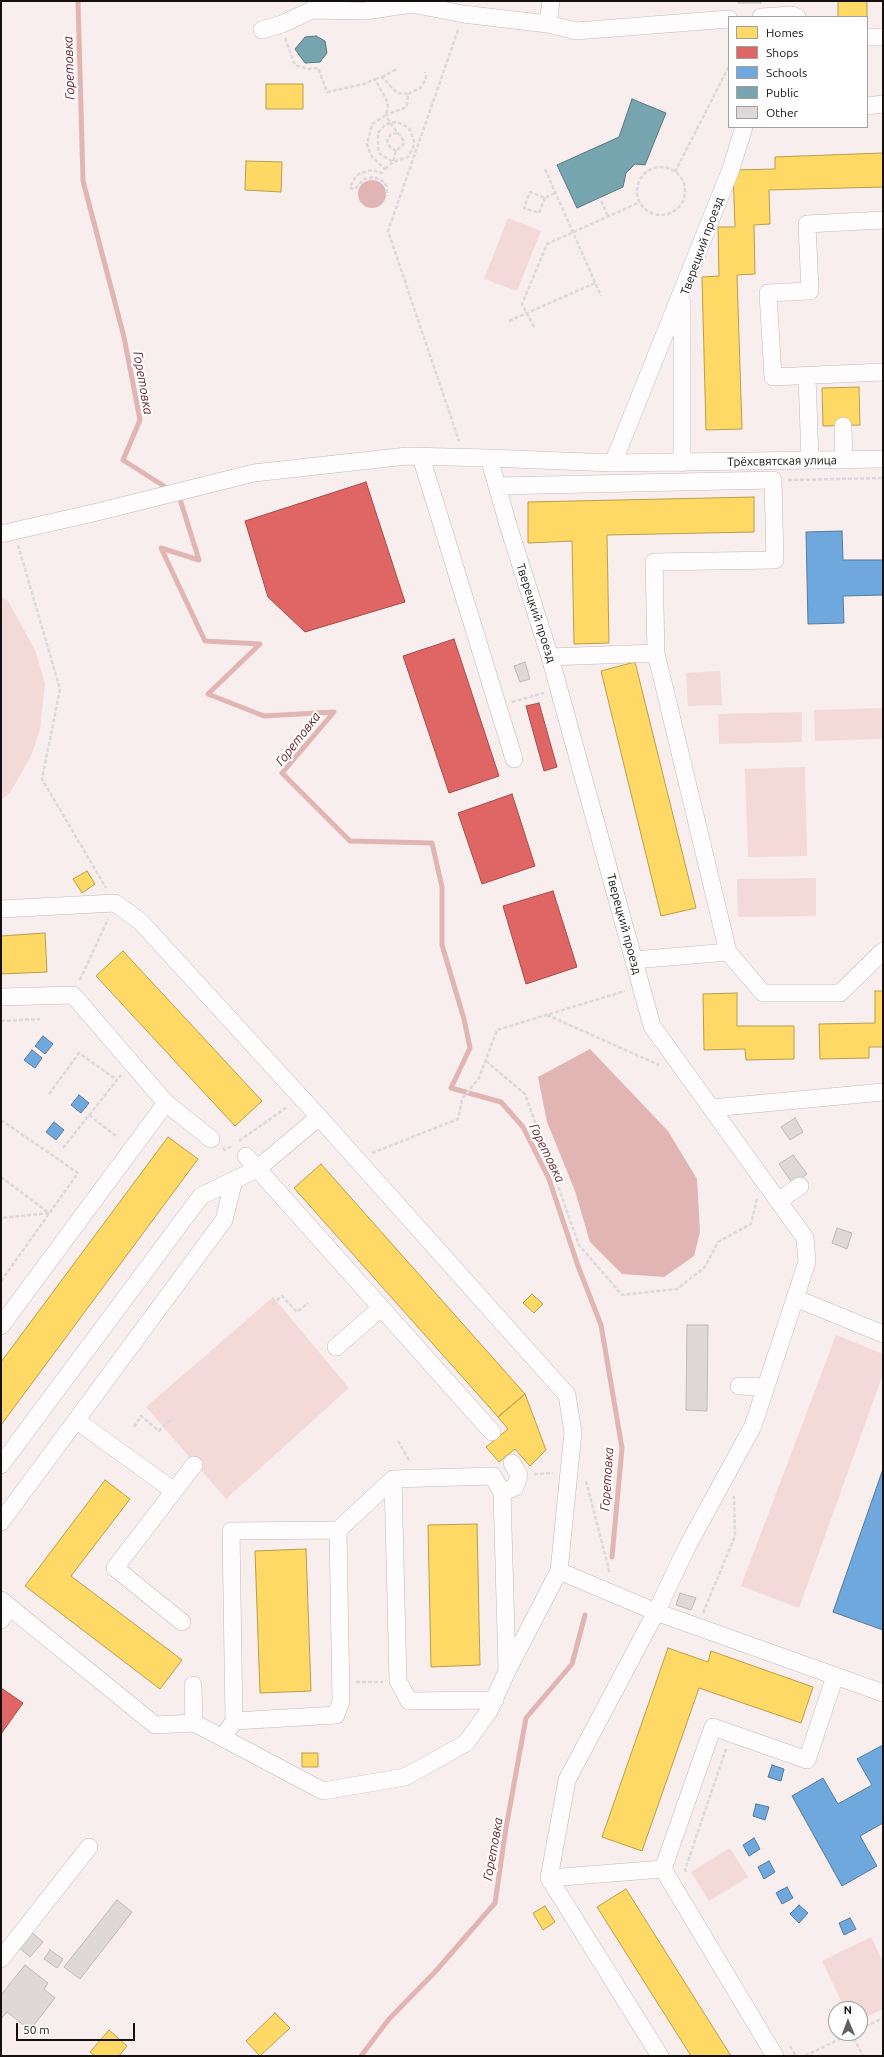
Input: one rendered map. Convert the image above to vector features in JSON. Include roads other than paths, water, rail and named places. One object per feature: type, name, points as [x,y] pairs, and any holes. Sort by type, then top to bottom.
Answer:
[{"type":"lane","points":[[548,24],[551,1]]},
{"type":"lane","points":[[262,30],[282,24],[312,10],[365,11],[411,3],[463,14],[548,24],[576,31],[728,19]]},
{"type":"lane","points":[[768,16],[794,12]]},
{"type":"lane","points":[[868,37],[883,37]]},
{"type":"lane","points":[[868,106],[883,104]]},
{"type":"lane","name":"Тверецкий проезд","points":[[682,463],[682,295],[731,169],[744,128]]},
{"type":"lane","points":[[883,220],[807,224],[810,291],[768,293],[773,377],[883,372]]},
{"type":"lane","points":[[613,463],[682,295]]},
{"type":"lane","points":[[807,376],[810,460]]},
{"type":"lane","points":[[843,426],[844,460]]},
{"type":"lane","points":[[8,533],[254,473],[407,456],[613,463],[682,463]]},
{"type":"lane","points":[[421,457],[514,759]]},
{"type":"lane","name":"Тверецкий проезд","points":[[489,458],[559,688],[652,1026],[780,1200],[805,1238],[807,1262],[753,1426],[687,1547],[656,1612],[567,1780],[549,1878]]},
{"type":"lane","name":"Трёхсвятская улица","points":[[682,463],[883,460]]},
{"type":"lane","points":[[497,486],[773,480],[776,560],[654,562],[656,653],[728,952],[763,993],[840,993],[883,952]]},
{"type":"lane","points":[[550,657],[656,653]]},
{"type":"lane","points":[[1,909],[115,903],[140,921],[301,1097],[567,1395],[573,1432],[577,1474],[559,1571],[508,1670],[490,1711],[466,1743],[405,1777],[323,1791],[194,1723],[155,1725],[4,1609]]},
{"type":"lane","points":[[634,960],[728,952]]},
{"type":"lane","points":[[1,997],[73,995],[166,1103],[211,1139]]},
{"type":"lane","points":[[712,1108],[883,1092]]},
{"type":"lane","points":[[1,1326],[166,1103]]},
{"type":"lane","points":[[1,1465],[201,1196],[257,1169],[319,1117]]},
{"type":"lane","points":[[246,1156],[492,1432]]},
{"type":"lane","points":[[1,1522],[224,1220],[234,1180]]},
{"type":"lane","points":[[780,1200],[800,1186]]},
{"type":"lane","points":[[795,1298],[883,1334]]},
{"type":"lane","points":[[336,1347],[381,1308]]},
{"type":"lane","points":[[739,1386],[766,1387]]},
{"type":"lane","points":[[76,1420],[174,1491]]},
{"type":"lane","points":[[182,1622],[116,1568],[194,1465]]},
{"type":"lane","points":[[502,1492],[515,1487],[516,1469]]},
{"type":"lane","points":[[223,1738],[234,1721],[231,1532],[338,1530],[393,1479],[493,1476],[502,1492],[508,1670]]},
{"type":"lane","points":[[393,1479],[398,1681],[409,1701],[495,1700]]},
{"type":"lane","points":[[234,1721],[336,1715],[341,1701],[338,1530]]},
{"type":"lane","points":[[559,1571],[656,1612],[883,1693]]},
{"type":"lane","points":[[663,1870],[713,1727],[807,1760],[835,1676]]},
{"type":"lane","points":[[193,1685],[194,1723]]},
{"type":"lane","points":[[1,1959],[90,1847]]},
{"type":"lane","points":[[660,2056],[549,1878],[663,1870]]},
{"type":"lane","points":[[663,1870],[775,2056]]},
{"type":"waterway","name":"Горетовка","points":[[78,1],[83,181],[124,337],[140,420],[123,460],[170,490]]},
{"type":"waterway","name":"Горетовка","points":[[179,496],[199,560],[161,548],[205,641],[260,644],[208,694],[264,716],[334,712],[282,773],[350,841],[432,843],[442,887],[442,945],[464,1019],[470,1048],[451,1088],[501,1102],[523,1127],[549,1179],[578,1266],[601,1325],[622,1448],[612,1557]]},
{"type":"waterway","name":"Горетовка","points":[[361,2056],[389,2019],[435,1972],[495,1903],[506,1828],[526,1718],[572,1664],[585,1615]]}]
